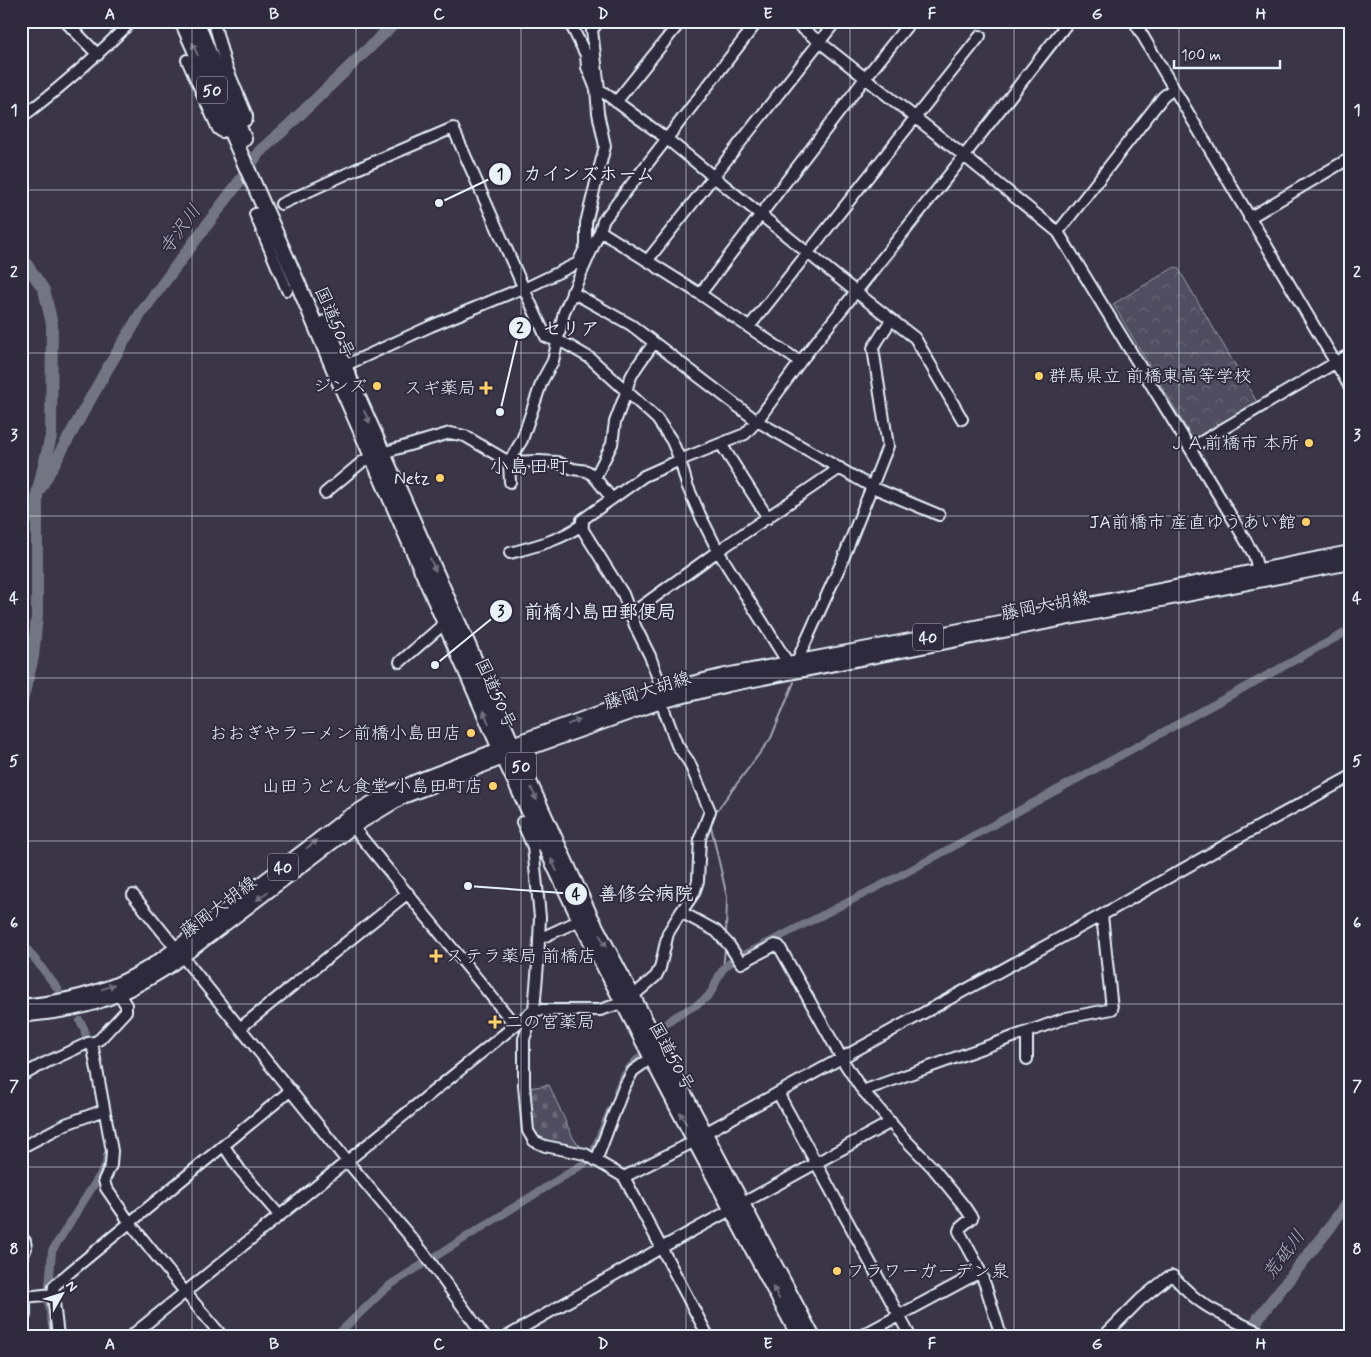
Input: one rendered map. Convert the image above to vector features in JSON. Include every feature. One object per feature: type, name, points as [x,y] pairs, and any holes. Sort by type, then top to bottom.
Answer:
[{"type":"highway","name":"国道50号","points":[[182,21],[344,366],[445,624],[590,916],[652,1058],[700,1137]]},
{"type":"highway","name":"国道50号","points":[[196,21],[245,153]]},
{"type":"highway","name":"国道50号","points":[[259,185],[336,374],[377,454],[580,920],[628,1000],[737,1206],[812,1336]]},
{"type":"highway","name":"国道50号","points":[[737,1206],[799,1336]]},
{"type":"main road","name":"藤岡大胡線","points":[[662,696],[915,649],[1259,576],[1350,552]]},
{"type":"main road","name":"藤岡大胡線","points":[[21,1016],[44,1014],[89,1005],[119,994],[152,977],[179,952],[354,813],[371,803],[416,782],[662,696],[726,675],[793,662],[1259,576],[1350,563]]},
{"type":"main road","name":"藤岡大胡線","points":[[21,1006],[61,1001],[95,992],[133,976],[179,952],[353,827],[403,796],[508,751]]},
{"type":"street","points":[[65,21],[98,55]]},
{"type":"street","points":[[21,118],[98,55],[132,21]]},
{"type":"street","points":[[212,21],[225,63],[247,116],[245,121]]},
{"type":"street","points":[[569,21],[586,55],[587,67],[597,89],[667,139],[915,338],[962,419]]},
{"type":"street","points":[[344,366],[431,326],[524,289],[578,263],[586,246],[586,222],[605,146],[598,113],[592,30],[599,21]]},
{"type":"street","points":[[616,102],[681,21]]},
{"type":"street","points":[[510,482],[509,462],[522,440],[542,380],[553,361],[564,312],[603,221],[758,21]]},
{"type":"street","points":[[793,21],[866,77],[1058,232],[1191,448],[1254,555],[1259,576]]},
{"type":"street","points":[[647,261],[836,21]]},
{"type":"street","points":[[700,294],[911,21]]},
{"type":"street","points":[[131,1336],[534,1010],[600,1010],[628,1000],[656,976],[660,968],[668,933],[694,893],[698,881],[700,838],[710,811],[689,762],[677,745],[650,656],[636,628],[623,594],[583,530],[582,520],[644,476],[745,434],[1068,21]]},
{"type":"street","points":[[1134,21],[1350,387]]},
{"type":"street","points":[[749,327],[980,36]]},
{"type":"street","points":[[187,60],[218,129],[222,132]]},
{"type":"street","points":[[1058,232],[1163,97],[1173,89]]},
{"type":"street","points":[[281,204],[356,169],[453,128],[546,337],[566,344],[590,358],[657,419],[672,441],[687,485],[718,551],[793,662],[841,564],[888,446],[873,348],[891,320]]},
{"type":"street","points":[[1249,218],[1350,158]]},
{"type":"street","points":[[592,197],[600,231],[700,294],[800,362]]},
{"type":"street","points":[[258,213],[255,214],[287,290]]},
{"type":"street","points":[[572,292],[631,325],[757,421],[872,486],[939,515]]},
{"type":"street","points":[[596,478],[612,444],[614,422],[627,386],[654,343]]},
{"type":"street","points":[[1191,448],[1350,354]]},
{"type":"street","points":[[325,493],[362,462],[377,454],[450,433],[465,436],[509,462],[557,462],[573,469],[587,471],[596,478],[612,499]]},
{"type":"street","points":[[721,444],[768,518]]},
{"type":"street","points":[[631,614],[718,551],[840,468]]},
{"type":"street","points":[[510,553],[544,544],[573,531],[582,524]]},
{"type":"street","points":[[400,662],[445,624]]},
{"type":"street","points":[[624,1177],[842,1059],[1350,777]]},
{"type":"street","points":[[522,822],[534,847],[540,917],[534,1010],[524,1039],[524,1084],[528,1131],[534,1141],[545,1146],[585,1154],[624,1177],[708,1336]]},
{"type":"street","points":[[353,827],[515,1025]]},
{"type":"street","points":[[240,1028],[408,893]]},
{"type":"street","points":[[133,895],[347,1161],[424,1252],[484,1336]]},
{"type":"street","points":[[681,912],[716,931],[741,963],[775,945],[779,946],[842,1059],[864,1092],[933,1168],[972,1218],[959,1231],[980,1272],[1002,1336]]},
{"type":"street","points":[[864,1092],[1066,1018],[1112,1009],[1102,915]]},
{"type":"street","points":[[539,939],[580,920]]},
{"type":"street","points":[[21,1076],[45,1063],[100,1039],[126,1011],[126,1005],[119,994]]},
{"type":"street","points":[[1027,1032],[1027,1059]]},
{"type":"street","points":[[92,1043],[101,1112],[112,1151],[111,1165],[104,1180],[106,1188],[130,1222],[222,1336]]},
{"type":"street","points":[[596,1161],[624,1087],[634,1071],[652,1058]]},
{"type":"street","points":[[58,1336],[50,1294],[54,1286],[291,1090]]},
{"type":"street","points":[[778,1092],[910,1336]]},
{"type":"street","points":[[21,1145],[26,1145],[66,1124],[101,1112]]},
{"type":"street","points":[[508,1336],[661,1248],[891,1122]]},
{"type":"street","points":[[224,1146],[240,1170],[279,1215]]},
{"type":"street","points":[[21,1238],[25,1241],[26,1248],[21,1258]]},
{"type":"street","points":[[21,1266],[25,1296],[25,1315],[21,1321]]},
{"type":"street","points":[[861,1336],[980,1272]]},
{"type":"street","points":[[1104,1336],[1141,1299],[1173,1276],[1193,1297],[1267,1336]]},
{"type":"street","points":[[25,1296],[50,1294]]},
{"type":"green space","points":[[1175,267],[1178,268],[1257,402],[1197,438],[1192,438],[1113,304]]},
{"type":"green space","points":[[549,1085],[573,1138],[581,1148],[543,1142],[533,1134],[528,1088]]},
{"type":"waterway","name":"寺沢川","points":[[37,494],[141,313],[239,182],[259,152],[397,21]]},
{"type":"waterway","points":[[1050,21],[1057,27]]},
{"type":"waterway","points":[[972,155],[1067,34]]},
{"type":"waterway","points":[[936,201],[964,165]]},
{"type":"waterway","points":[[864,293],[924,217]]},
{"type":"waterway","points":[[21,256],[44,290],[52,324],[51,436],[37,494],[37,616],[33,657],[21,705]]},
{"type":"waterway","points":[[742,956],[905,873],[1350,630]]},
{"type":"waterway","points":[[715,813],[771,738],[794,682]]},
{"type":"waterway","points":[[710,822],[727,897],[726,935]]},
{"type":"waterway","points":[[21,941],[58,989]]},
{"type":"waterway","points":[[723,969],[725,949]]},
{"type":"waterway","points":[[660,1032],[677,1015],[705,999],[723,969],[733,961]]},
{"type":"waterway","points":[[80,1021],[84,1028],[88,1048]]},
{"type":"waterway","points":[[617,1091],[626,1072],[641,1057]]},
{"type":"waterway","points":[[336,1336],[393,1283],[588,1161],[610,1111]]},
{"type":"waterway","points":[[53,1332],[48,1300],[52,1251],[102,1172],[106,1164],[107,1155]]},
{"type":"waterway","name":"荒砥川","points":[[1250,1336],[1259,1317],[1331,1226],[1350,1198]]},
{"type":"place","name":"カインズホーム","points":[[439,203]]},
{"type":"place","name":"群馬県立 前橋東高等学校","points":[[1039,376]]},
{"type":"place","name":"ジンズ","points":[[377,386]]},
{"type":"place","name":"スギ薬局","points":[[486,388]]},
{"type":"place","name":"セリア","points":[[500,412]]},
{"type":"place","name":"ＪＡ前橋市 本所","points":[[1309,443]]},
{"type":"place","name":"Netz","points":[[440,478]]},
{"type":"place","name":"JA前橋市 産直ゆうあい館","points":[[1306,522]]},
{"type":"place","name":"前橋小島田郵便局","points":[[435,665]]},
{"type":"place","name":"おおぎやラーメン前橋小島田店","points":[[471,733]]},
{"type":"place","name":"山田うどん食堂 小島田町店","points":[[493,786]]},
{"type":"place","name":"善修会病院","points":[[468,886]]},
{"type":"place","name":"ステラ薬局 前橋店","points":[[436,956]]},
{"type":"place","name":"二の宮薬局","points":[[495,1022]]},
{"type":"place","name":"フラワーガーデン泉","points":[[837,1271]]},
{"type":"district","name":"小島田町","points":[[529,466]]}]
